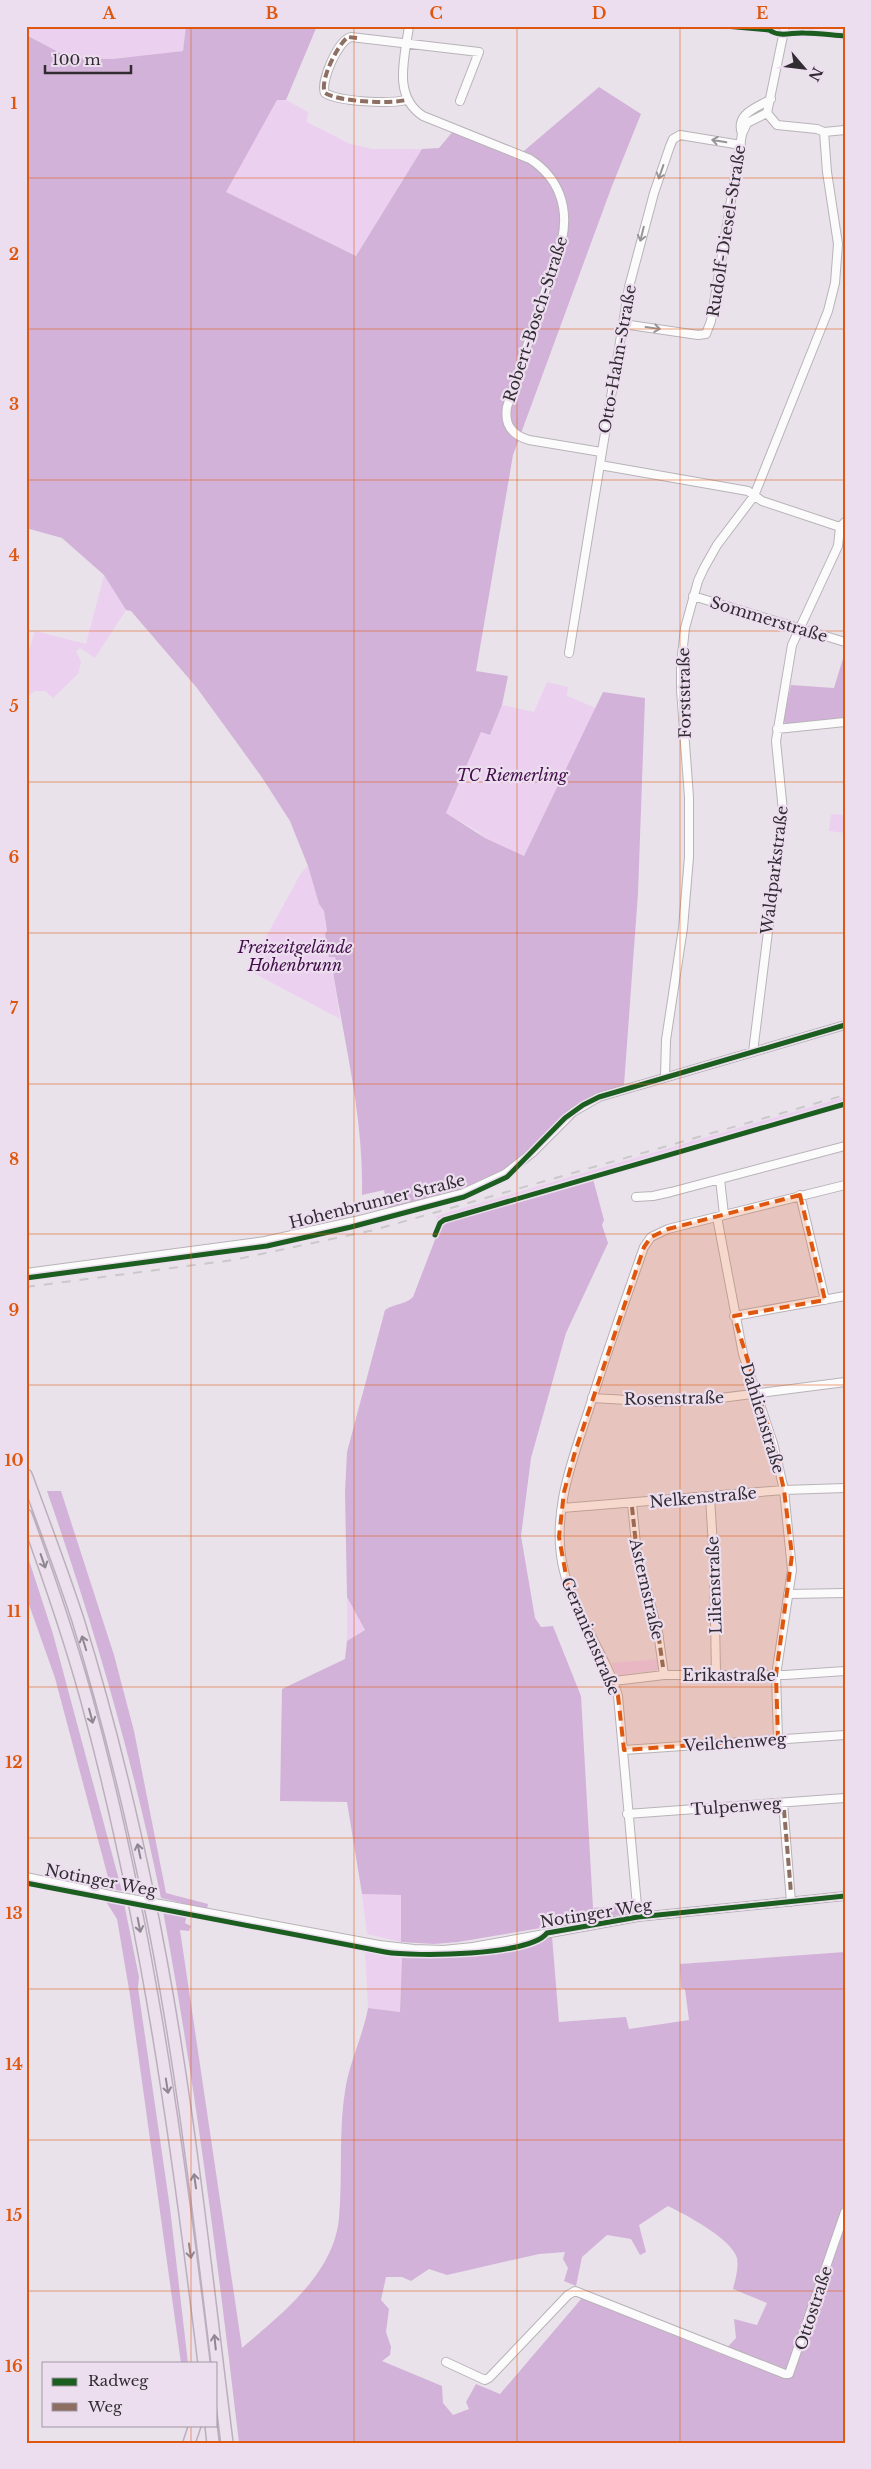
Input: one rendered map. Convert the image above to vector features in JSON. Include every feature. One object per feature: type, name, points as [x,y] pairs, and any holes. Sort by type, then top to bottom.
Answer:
[{"type":"highway","points":[[26,1474],[77,1619],[99,1694],[115,1750],[148,1895],[186,2111],[217,2362]]},
{"type":"highway","points":[[26,1515],[86,1696],[133,1894],[171,2113],[204,2362]]},
{"type":"highway","points":[[218,2370],[227,2443]]},
{"type":"highway","points":[[189,2443],[195,2426]]},
{"type":"highway","points":[[211,2426],[213,2443]]},
{"type":"main road","points":[[815,26],[845,28]]},
{"type":"street","points":[[409,26],[407,43],[403,87],[406,100],[391,103],[335,97],[325,93],[323,89],[337,50],[348,37],[407,43],[480,52],[460,101]]},
{"type":"street","points":[[785,26],[767,113],[777,124],[817,129],[824,132],[845,130]]},
{"type":"street","name":"Rudolf-Diesel-Straße","points":[[742,134],[739,125],[742,117],[771,99]]},
{"type":"street","name":"Robert-Bosch-Straße","points":[[406,100],[423,116],[530,159],[542,168],[558,188],[565,212],[562,240],[507,407],[506,421],[513,433],[523,438],[601,452]]},
{"type":"street","name":"Rudolf-Diesel-Straße","points":[[623,324],[698,335],[706,334],[710,325],[742,134],[747,123],[767,113]]},
{"type":"street","name":"Forststraße","points":[[665,1077],[666,1040],[688,873],[689,798],[681,664],[685,628],[693,596],[710,556],[754,496],[827,316],[835,283],[838,244],[827,172],[824,132]]},
{"type":"street","name":"Otto-Hahn-Straße","points":[[568,653],[623,324],[644,227],[673,139],[680,135],[740,145]]},
{"type":"street","points":[[600,465],[748,491],[754,496],[842,524]]},
{"type":"street","name":"Waldparkstraße","points":[[753,1052],[782,811],[782,792],[776,754],[777,730],[792,645],[838,546],[842,524]]},
{"type":"street","name":"Sommerstraße","points":[[693,596],[845,642]]},
{"type":"street","points":[[777,730],[845,722]]},
{"type":"street","name":"Hohenbrunner Straße","points":[[26,1273],[265,1241],[356,1221],[464,1193],[493,1181],[521,1162],[566,1118],[599,1097],[845,1025]]},
{"type":"street","points":[[636,1197],[653,1196],[845,1146]]},
{"type":"street","name":"Dahlienstraße","points":[[720,1179],[720,1216],[734,1316],[743,1354],[773,1443],[784,1490],[792,1555],[776,1675],[778,1739]]},
{"type":"street","points":[[720,1216],[845,1184]]},
{"type":"street","points":[[800,1195],[825,1300]]},
{"type":"street","name":"Geranienstraße","points":[[638,1917],[627,1814],[622,1711],[614,1681],[582,1620],[564,1573],[559,1537],[562,1508],[571,1467],[592,1398],[644,1247],[657,1234],[720,1216]]},
{"type":"street","points":[[734,1316],[845,1296]]},
{"type":"street","name":"Rosenstraße","points":[[592,1398],[668,1402],[756,1394],[845,1382]]},
{"type":"street","name":"Nelkenstraße","points":[[562,1508],[784,1490],[845,1488]]},
{"type":"street","name":"Lilienstraße","points":[[710,1496],[714,1564],[716,1674]]},
{"type":"street","name":"Asternstraße","points":[[632,1502],[637,1554],[658,1632],[664,1675]]},
{"type":"street","points":[[788,1594],[845,1593]]},
{"type":"street","name":"Erikastraße","points":[[614,1681],[664,1675],[776,1675],[845,1671]]},
{"type":"street","name":"Veilchenweg","points":[[624,1750],[845,1734]]},
{"type":"street","name":"Tulpenweg","points":[[627,1814],[845,1798]]},
{"type":"street","points":[[783,1803],[792,1902]]},
{"type":"street","name":"Notinger Weg","points":[[26,1877],[110,1895],[414,1950],[473,1947],[638,1917],[845,1896]]},
{"type":"street","name":"Ottostraße","points":[[446,2362],[485,2380],[489,2378],[568,2295],[575,2291],[763,2366],[789,2374],[845,2212]]},
{"type":"highlighted area","points":[[800,1195],[825,1300],[734,1316],[774,1445],[784,1490],[792,1555],[776,1675],[778,1739],[624,1750],[618,1696],[568,1586],[559,1537],[564,1492],[575,1452],[644,1247],[651,1237],[668,1229]]},
{"type":"green space","points":[[26,26],[186,26],[183,51],[112,59],[70,58],[26,35]]},
{"type":"green space","points":[[277,100],[286,100],[308,112],[307,122],[350,144],[372,149],[422,149],[356,256],[225,192]]},
{"type":"green space","points":[[104,575],[126,610],[95,658],[80,648],[76,651],[81,662],[78,674],[53,698],[45,691],[35,691],[26,697],[26,660],[35,631],[86,644]]},
{"type":"green space","name":"TC Riemerling","points":[[547,682],[568,687],[567,696],[596,708],[524,856],[485,838],[477,831],[446,813],[481,731],[490,735],[502,705],[534,712]]},
{"type":"green space","points":[[831,814],[845,815],[845,833],[829,831]]},
{"type":"green space","name":"Freizeitgelände Hohenbrunn","points":[[308,866],[319,904],[324,911],[330,957],[335,956],[336,961],[332,966],[340,1019],[248,970],[301,873]]},
{"type":"green space","points":[[845,1097],[845,1102],[437,1221],[436,1216]]},
{"type":"green space","points":[[347,1597],[365,1630],[347,1641]]},
{"type":"green space","points":[[660,1659],[658,1670],[620,1675],[616,1673],[611,1663]]},
{"type":"green space","points":[[362,1894],[401,1895],[401,1942],[367,1934]]},
{"type":"green space","points":[[365,1950],[402,1956],[400,2012],[368,2008]]},
{"type":"shaded area","points":[[186,26],[317,26],[286,100],[277,100],[226,192],[356,256],[422,149],[439,148],[454,130],[518,156],[599,87],[641,114],[612,186],[513,455],[476,671],[508,676],[502,705],[490,735],[481,732],[446,813],[485,838],[524,856],[603,692],[645,698],[638,893],[624,1085],[597,1095],[570,1109],[521,1158],[482,1183],[388,1210],[384,1190],[362,1195],[362,1166],[357,1109],[332,966],[336,961],[335,957],[329,957],[324,911],[319,904],[308,866],[290,821],[261,776],[197,688],[131,611],[126,610],[104,575],[62,538],[26,528],[26,35],[70,58],[112,59],[183,51]]},
{"type":"shaded area","points":[[845,652],[845,719],[787,725],[783,721],[791,685],[834,688]]},
{"type":"shaded area","points":[[593,1179],[604,1220],[602,1225],[608,1243],[566,1333],[531,1458],[521,1536],[535,1618],[541,1627],[553,1626],[581,1696],[593,1908],[630,1905],[631,1913],[458,1942],[434,1944],[401,1942],[401,1895],[362,1894],[347,1802],[280,1801],[282,1689],[345,1659],[347,1641],[365,1630],[347,1597],[345,1492],[347,1452],[385,1310],[413,1297],[441,1224]]},
{"type":"shaded area","points":[[47,1491],[61,1491],[114,1655],[134,1731],[166,1893],[208,1904],[207,1909],[161,1898],[138,1794],[111,1692],[81,1592]]},
{"type":"shaded area","points":[[26,1551],[53,1634],[122,1891],[68,1882],[109,1881],[55,1678],[26,1596]]},
{"type":"shaded area","points":[[105,1900],[124,1903],[139,1977],[138,1988],[170,2208],[188,2362],[181,2362],[130,1995],[117,1919]]},
{"type":"shaded area","points":[[163,1911],[187,1915],[185,1923],[191,1926],[189,1931],[180,1930],[242,2348],[289,2307],[303,2291],[327,2257],[335,2238],[340,2201],[342,2118],[348,2075],[368,2008],[400,2012],[402,1956],[440,1958],[478,1955],[516,1948],[552,1936],[559,2022],[626,2017],[629,2029],[689,2020],[685,1989],[681,1988],[680,1964],[845,1952],[845,2443],[239,2443],[206,2176]],"holes":[[[668,2206],[696,2221],[726,2243],[733,2250],[737,2258],[738,2266],[733,2289],[767,2303],[757,2325],[734,2319],[736,2338],[721,2354],[582,2298],[500,2394],[476,2384],[466,2402],[469,2409],[453,2415],[443,2403],[442,2386],[382,2361],[390,2355],[391,2347],[386,2332],[389,2309],[381,2300],[386,2277],[402,2277],[411,2281],[429,2269],[447,2275],[539,2254],[565,2252],[563,2259],[568,2268],[564,2281],[576,2286],[582,2257],[607,2235],[631,2239],[640,2255],[646,2252],[639,2225]]]},
{"type":"railway","points":[[26,1287],[233,1260],[374,1230],[845,1095]]},
{"type":"marked path","points":[[357,38],[348,37],[339,47],[327,72],[324,87],[325,93],[332,96],[365,101],[388,102],[406,100]]},
{"type":"marked path","points":[[632,1507],[637,1554],[658,1632],[663,1667]]},
{"type":"marked path","points":[[784,1810],[791,1893]]},
{"type":"cycle path","points":[[725,26],[769,30],[778,34],[809,33],[845,36]]},
{"type":"cycle path","points":[[26,1278],[267,1246],[351,1227],[464,1197],[507,1177],[565,1118],[583,1105],[599,1097],[845,1025]]},
{"type":"cycle path","points":[[435,1235],[440,1223],[444,1220],[845,1104]]},
{"type":"cycle path","points":[[26,1883],[400,1954],[470,1953],[496,1950],[536,1941],[547,1933],[638,1917],[845,1896]]}]
